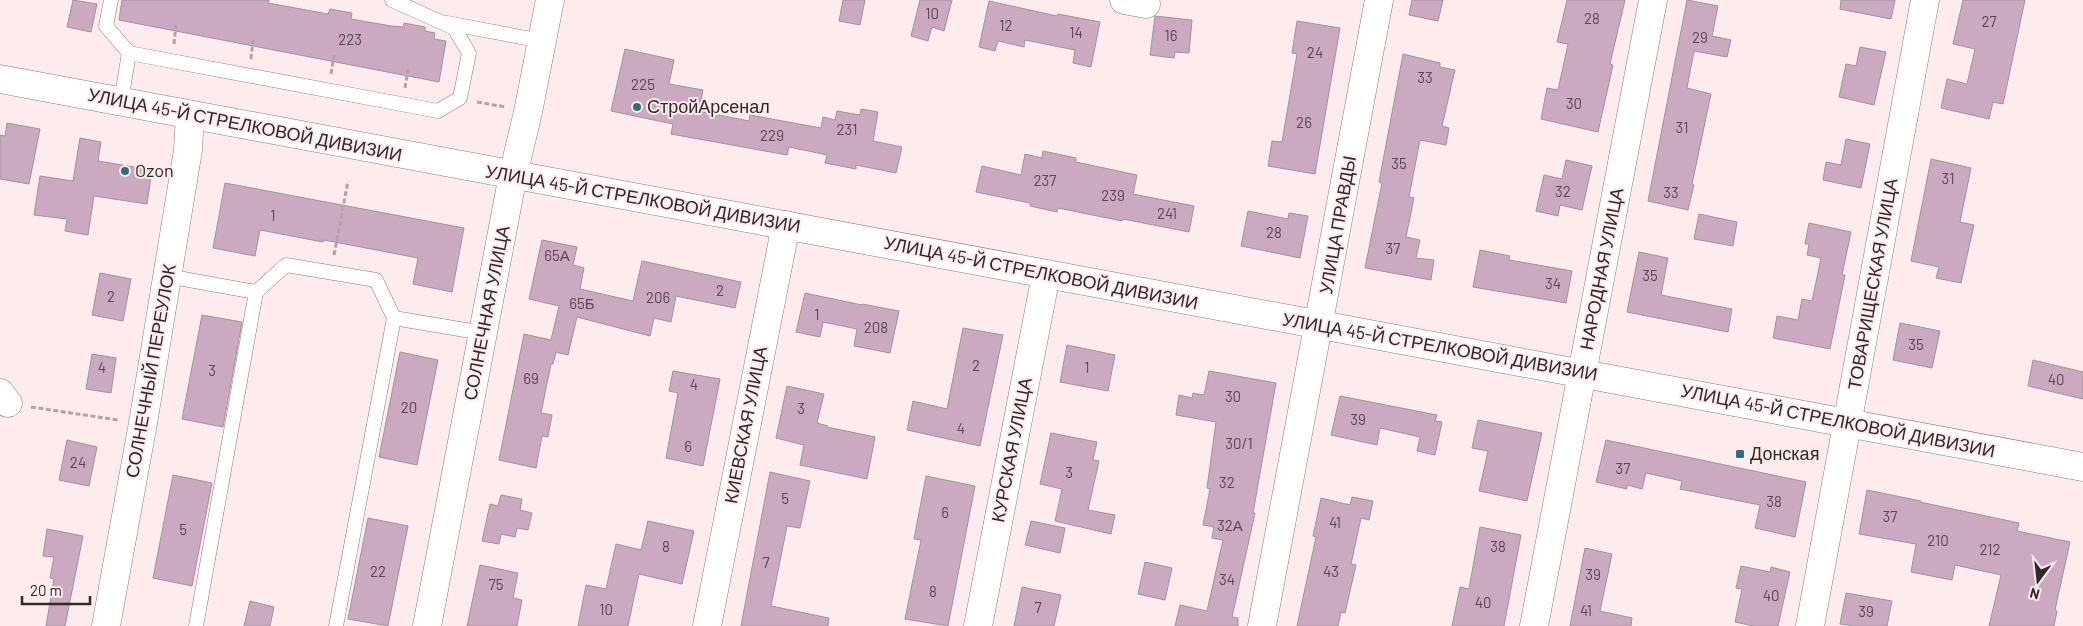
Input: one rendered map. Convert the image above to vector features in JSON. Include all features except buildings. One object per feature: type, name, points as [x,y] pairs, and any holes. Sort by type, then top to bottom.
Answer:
[{"type":"street","name":"СОЛНЕЧНАЯ УЛИЦА","points":[[427,626],[513,175],[528,112],[550,0]]},
{"type":"street","name":"УЛИЦА ПРАВДЫ","points":[[1262,626],[1379,0]]},
{"type":"street","name":"НАРОДНАЯ УЛИЦА","points":[[1534,626],[1653,0]]},
{"type":"street","name":"ТОВАРИЩЕСКАЯ УЛИЦА","points":[[1810,626],[1925,0]]},
{"type":"street","name":"УЛИЦА 45-Й СТРЕЛКОВОЙ ДИВИЗИИ","points":[[0,79],[2083,467]]},
{"type":"street","name":"СОЛНЕЧНЫЙ ПЕРЕУЛОК","points":[[106,626],[143,423],[188,150],[190,115]]},
{"type":"street","name":"КИЕВСКАЯ УЛИЦА","points":[[707,626],[786,225]]},
{"type":"street","name":"КУРСКАЯ УЛИЦА","points":[[978,626],[1046,275]]},
{"type":"lane","points":[[111,0],[106,26],[130,54],[438,111],[460,98],[469,53],[454,28],[392,0]]},
{"type":"lane","points":[[438,21],[542,41]]},
{"type":"lane","points":[[121,101],[130,54]]},
{"type":"lane","points":[[196,626],[256,292],[286,265],[376,280],[394,318],[336,626]]},
{"type":"lane","points":[[167,276],[256,292]]},
{"type":"lane","points":[[394,318],[483,333]]},
{"type":"path","points":[[331,273],[348,181]]},
{"type":"path","points":[[3,401],[75,415],[143,423]]},
{"type":"place","name":"СтройАрсенал","points":[[637,107]]},
{"type":"place","name":"Ozon","points":[[125,171]]},
{"type":"place","name":"Донская","points":[[1740,454]]}]
